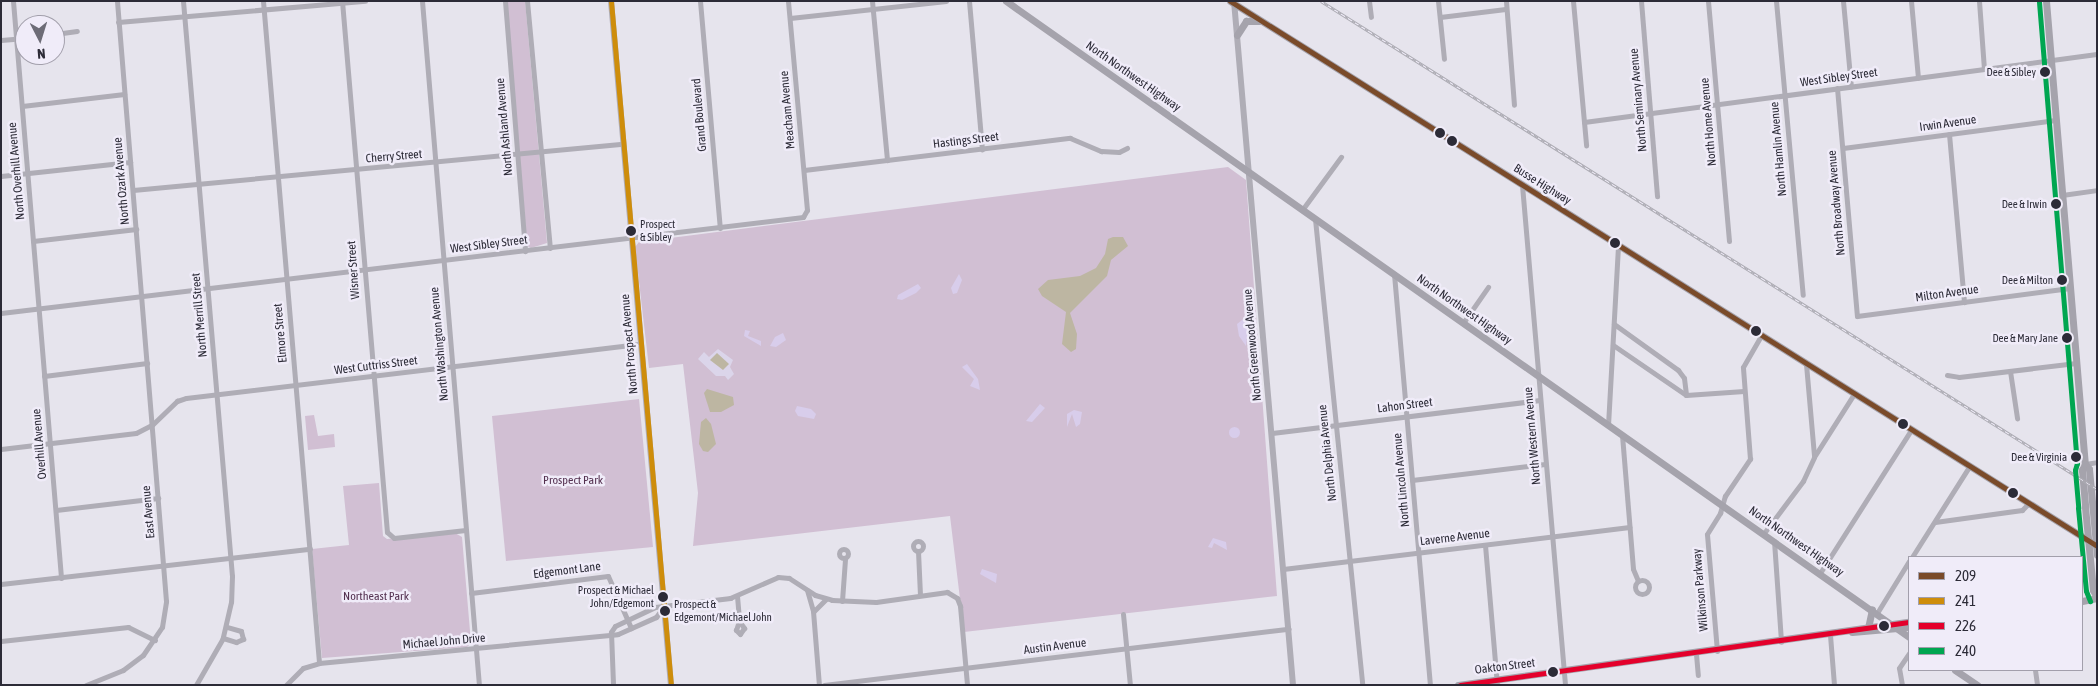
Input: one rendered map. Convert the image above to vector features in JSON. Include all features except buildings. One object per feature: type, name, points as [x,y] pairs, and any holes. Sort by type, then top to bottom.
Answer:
[{"type":"main road","name":"North Northwest Highway","points":[[1006,1],[1764,533],[1908,636]]},
{"type":"main road","points":[[2046,1],[2085,464],[2082,470],[2086,518],[2093,590],[2097,599],[2083,601]]},
{"type":"main road","name":"Busse Highway","points":[[1233,2],[2096,546]]},
{"type":"main road","points":[[1237,35],[1246,22],[1262,22]]},
{"type":"main road","points":[[2085,464],[2089,469],[2097,554]]},
{"type":"main road","points":[[2073,532],[2082,526],[2086,518]]},
{"type":"main road","points":[[1868,628],[1874,611]]},
{"type":"main road","name":"Oakton Street","points":[[1458,685],[1497,682],[1564,671],[1895,627],[1908,622]]},
{"type":"main road","name":"Oakton Street","points":[[1852,632],[1868,628],[1908,627]]},
{"type":"main road","points":[[1956,671],[1976,685]]},
{"type":"street","name":"North Overhill Avenue","points":[[13,1],[15,26]]},
{"type":"street","points":[[117,1],[118,22],[365,1]]},
{"type":"street","name":"North Merrill Street","points":[[183,1],[232,591],[227,627],[223,638],[196,685]]},
{"type":"street","name":"Elmore Street","points":[[263,1],[319,663]]},
{"type":"street","name":"North Washington Avenue","points":[[422,1],[479,685]]},
{"type":"street","name":"North Ashland Avenue","points":[[505,1],[525,251]]},
{"type":"street","points":[[527,1],[550,248]]},
{"type":"street","name":"North Prospect Avenue","points":[[611,1],[671,685]]},
{"type":"street","name":"Grand Boulevard","points":[[700,1],[720,228]]},
{"type":"street","name":"Meacham Avenue","points":[[788,1],[804,170],[806,216]]},
{"type":"street","points":[[872,1],[887,160]]},
{"type":"street","points":[[790,18],[946,1]]},
{"type":"street","points":[[969,1],[982,149]]},
{"type":"street","points":[[1369,1],[1371,17]]},
{"type":"street","points":[[1438,1],[1444,59]]},
{"type":"street","points":[[1506,1],[1514,105]]},
{"type":"street","points":[[1573,1],[1586,145]]},
{"type":"street","name":"North Seminary Avenue","points":[[1641,1],[1657,196]]},
{"type":"street","name":"North Home Avenue","points":[[1708,1],[1729,241]]},
{"type":"street","name":"North Hamlin Avenue","points":[[1776,1],[1803,295]]},
{"type":"street","points":[[1843,1],[1851,87]]},
{"type":"street","points":[[1911,1],[1918,78]]},
{"type":"street","points":[[1978,1],[1984,69]]},
{"type":"street","name":"Wisner Street","points":[[342,2],[373,376],[389,536],[466,530]]},
{"type":"street","name":"North Greenwood Avenue","points":[[1233,2],[1293,685]]},
{"type":"street","points":[[1440,17],[1506,10]]},
{"type":"street","name":"North Ozark Avenue","points":[[118,22],[142,296]]},
{"type":"street","points":[[65,33],[77,31]]},
{"type":"street","points":[[1,40],[15,39]]},
{"type":"street","name":"West Sibley Street","points":[[1584,122],[2097,54]]},
{"type":"street","name":"North Overhill Avenue","points":[[18,65],[38,308]]},
{"type":"street","name":"North Broadway Avenue","points":[[1837,88],[1857,316]]},
{"type":"street","points":[[22,106],[124,94]]},
{"type":"street","name":"Irwin Avenue","points":[[1843,148],[2056,120]]},
{"type":"street","points":[[1949,134],[1964,302]]},
{"type":"street","name":"Hastings Street","points":[[804,170],[1070,138],[1101,151],[1119,152],[1127,148]]},
{"type":"street","name":"Cherry Street","points":[[133,190],[435,164],[623,144]]},
{"type":"street","points":[[1302,210],[1340,157]]},
{"type":"street","points":[[1,176],[130,162]]},
{"type":"street","name":"North Western Avenue","points":[[1522,185],[1565,685]]},
{"type":"street","points":[[2062,195],[2097,190]]},
{"type":"street","name":"West Sibley Street","points":[[1,313],[632,239],[806,216]]},
{"type":"street","name":"North Delphia Avenue","points":[[1315,219],[1362,685]]},
{"type":"street","points":[[33,241],[136,229]]},
{"type":"street","points":[[1608,425],[1618,246]]},
{"type":"street","name":"North Lincoln Avenue","points":[[1394,274],[1430,685]]},
{"type":"street","points":[[1463,323],[1488,287]]},
{"type":"street","name":"Milton Avenue","points":[[1857,316],[2070,288]]},
{"type":"street","name":"East Avenue","points":[[86,685],[130,666],[154,640],[166,610],[142,296]]},
{"type":"street","name":"Overhill Avenue","points":[[38,308],[61,578]]},
{"type":"street","points":[[1614,324],[1678,370],[1684,378],[1686,395]]},
{"type":"street","name":"Wilkinson Parkway","points":[[1716,651],[1707,534],[1722,504],[1750,459],[1743,367],[1761,336]]},
{"type":"street","name":"West Cuttriss Street","points":[[152,425],[182,399],[641,344]]},
{"type":"street","points":[[1613,345],[1686,395],[1744,391]]},
{"type":"street","points":[[44,376],[147,363]]},
{"type":"street","points":[[1948,375],[1959,377],[2076,363]]},
{"type":"street","points":[[1806,364],[1814,457]]},
{"type":"street","points":[[2010,371],[2016,418]]},
{"type":"street","points":[[1764,533],[1803,481],[1814,457],[1854,394]]},
{"type":"street","name":"Lahon Street","points":[[1272,433],[1540,400]]},
{"type":"street","points":[[1,449],[136,433],[152,425]]},
{"type":"street","points":[[1820,573],[1911,430]]},
{"type":"street","points":[[1622,434],[1628,527],[1633,569],[1638,581]]},
{"type":"street","points":[[2085,464],[2097,462]]},
{"type":"street","points":[[1412,480],[1545,464]]},
{"type":"street","points":[[1913,556],[1969,467]]},
{"type":"street","points":[[56,510],[158,498]]},
{"type":"street","points":[[1934,522],[2022,510],[2028,504]]},
{"type":"street","name":"Laverne Avenue","points":[[1283,568],[1349,562],[1628,527]]},
{"type":"street","points":[[1774,541],[1781,642]]},
{"type":"street","points":[[1485,545],[1497,682]]},
{"type":"street","points":[[1,584],[310,549]]},
{"type":"street","points":[[918,551],[920,595]]},
{"type":"street","points":[[842,601],[845,559]]},
{"type":"street","points":[[1874,611],[1908,563]]},
{"type":"street","name":"Edgemont Lane","points":[[471,593],[608,576],[631,628]]},
{"type":"street","points":[[664,606],[737,596],[778,577],[789,578],[826,599],[842,601],[876,602],[942,592],[953,595],[960,606],[967,685]]},
{"type":"street","points":[[806,589],[814,611],[819,685]]},
{"type":"street","points":[[737,596],[739,621]]},
{"type":"street","points":[[814,611],[826,599]]},
{"type":"street","name":"Michael John Drive","points":[[611,632],[615,626],[664,606]]},
{"type":"street","name":"Michael John Drive","points":[[286,685],[303,668],[319,663],[476,650],[611,632],[618,634],[656,616],[664,606]]},
{"type":"street","points":[[1123,614],[1130,685]]},
{"type":"street","points":[[1,641],[128,627],[154,640]]},
{"type":"street","points":[[223,638],[236,642],[243,639],[241,631],[227,627]]},
{"type":"street","name":"Austin Avenue","points":[[824,685],[1289,629]]},
{"type":"street","points":[[611,632],[613,685]]},
{"type":"street","points":[[1830,635],[1834,685]]},
{"type":"street","points":[[1696,654],[1698,675]]},
{"type":"street","points":[[1902,685],[1900,668],[1908,656]]},
{"type":"street","points":[[2035,671],[2037,685]]},
{"type":"green space","points":[[507,1],[525,1],[547,243],[531,248],[527,246]]},
{"type":"green space","points":[[1228,167],[1246,180],[1277,596],[964,632],[950,516],[693,546],[698,493],[683,364],[649,368],[635,247],[639,242]]},
{"type":"green space","name":"Prospect Park","points":[[639,399],[653,547],[506,561],[492,416]]},
{"type":"green space","points":[[314,415],[318,436],[334,434],[335,447],[308,450],[305,416]]},
{"type":"green space","name":"Northeast Park","points":[[379,483],[383,536],[387,539],[455,533],[462,537],[471,643],[467,647],[322,658],[312,549],[349,545],[343,486]]},
{"type":"sand","points":[[959,274],[962,280],[957,293],[953,294],[951,288]]},
{"type":"sand","points":[[918,284],[921,288],[916,293],[902,300],[897,299],[898,295]]},
{"type":"sand","points":[[1246,317],[1249,319],[1246,346],[1239,336],[1237,324]]},
{"type":"sand","points":[[745,330],[750,331],[748,336],[761,341],[761,346],[744,336]]},
{"type":"sand","points":[[783,333],[786,340],[776,347],[770,346],[775,337]]},
{"type":"sand","points":[[967,364],[978,379],[980,390],[970,386],[974,379],[962,367]]},
{"type":"sand","points":[[1040,404],[1045,408],[1032,422],[1026,421]]},
{"type":"sand","points":[[797,406],[811,409],[816,414],[814,419],[798,416],[795,411]]},
{"type":"sand","points":[[1074,410],[1082,412],[1080,424],[1076,427],[1072,414],[1067,427],[1067,414]]},
{"type":"sand","points":[[1234,426],[1240,432],[1234,438],[1228,432]]},
{"type":"sand","points":[[1213,538],[1226,542],[1227,550],[1214,543],[1212,548],[1208,547]]},
{"type":"sand","points":[[982,569],[997,574],[996,583],[980,574]]},
{"type":"shaded area","points":[[1123,237],[1128,246],[1111,260],[1107,276],[1070,313],[1077,334],[1076,349],[1071,352],[1062,344],[1066,312],[1042,296],[1038,289],[1048,280],[1080,276],[1096,268],[1105,254],[1108,239]]},
{"type":"shaded area","points":[[718,349],[733,360],[730,367],[734,374],[728,380],[725,376],[716,376],[698,359],[704,352],[709,357]]},
{"type":"shaded area","points":[[717,353],[729,364],[723,370],[710,360]]},
{"type":"shaded area","points":[[707,389],[733,397],[734,405],[721,412],[710,412],[704,393]]},
{"type":"shaded area","points":[[706,418],[711,424],[716,444],[708,452],[703,451],[699,444],[701,422]]},
{"type":"railway","points":[[1321,1],[2097,489]]},
{"type":"transit line","name":"241","points":[[611,1],[671,685]]},
{"type":"transit line","name":"209","points":[[1230,1],[2097,546]]},
{"type":"transit line","name":"240","points":[[2039,2],[2077,463],[2075,470],[2083,556]]},
{"type":"transit line","name":"240","points":[[2083,560],[2086,591],[2090,601]]},
{"type":"transit line","name":"226","points":[[1460,685],[1908,622]]},
{"type":"place","name":"Dee & Sibley","points":[[2045,72]]},
{"type":"place","name":"Dee & Irwin","points":[[2056,204]]},
{"type":"place","name":"Prospect & Sibley","points":[[631,231]]},
{"type":"place","name":"Dee & Milton","points":[[2062,280]]},
{"type":"place","name":"Dee & Mary Jane","points":[[2067,338]]},
{"type":"place","name":"Dee & Virginia","points":[[2076,457]]},
{"type":"place","name":"Prospect & Michael John/Edgemont","points":[[663,597]]},
{"type":"place","name":"Prospect & Edgemont/Michael John","points":[[665,611]]}]
